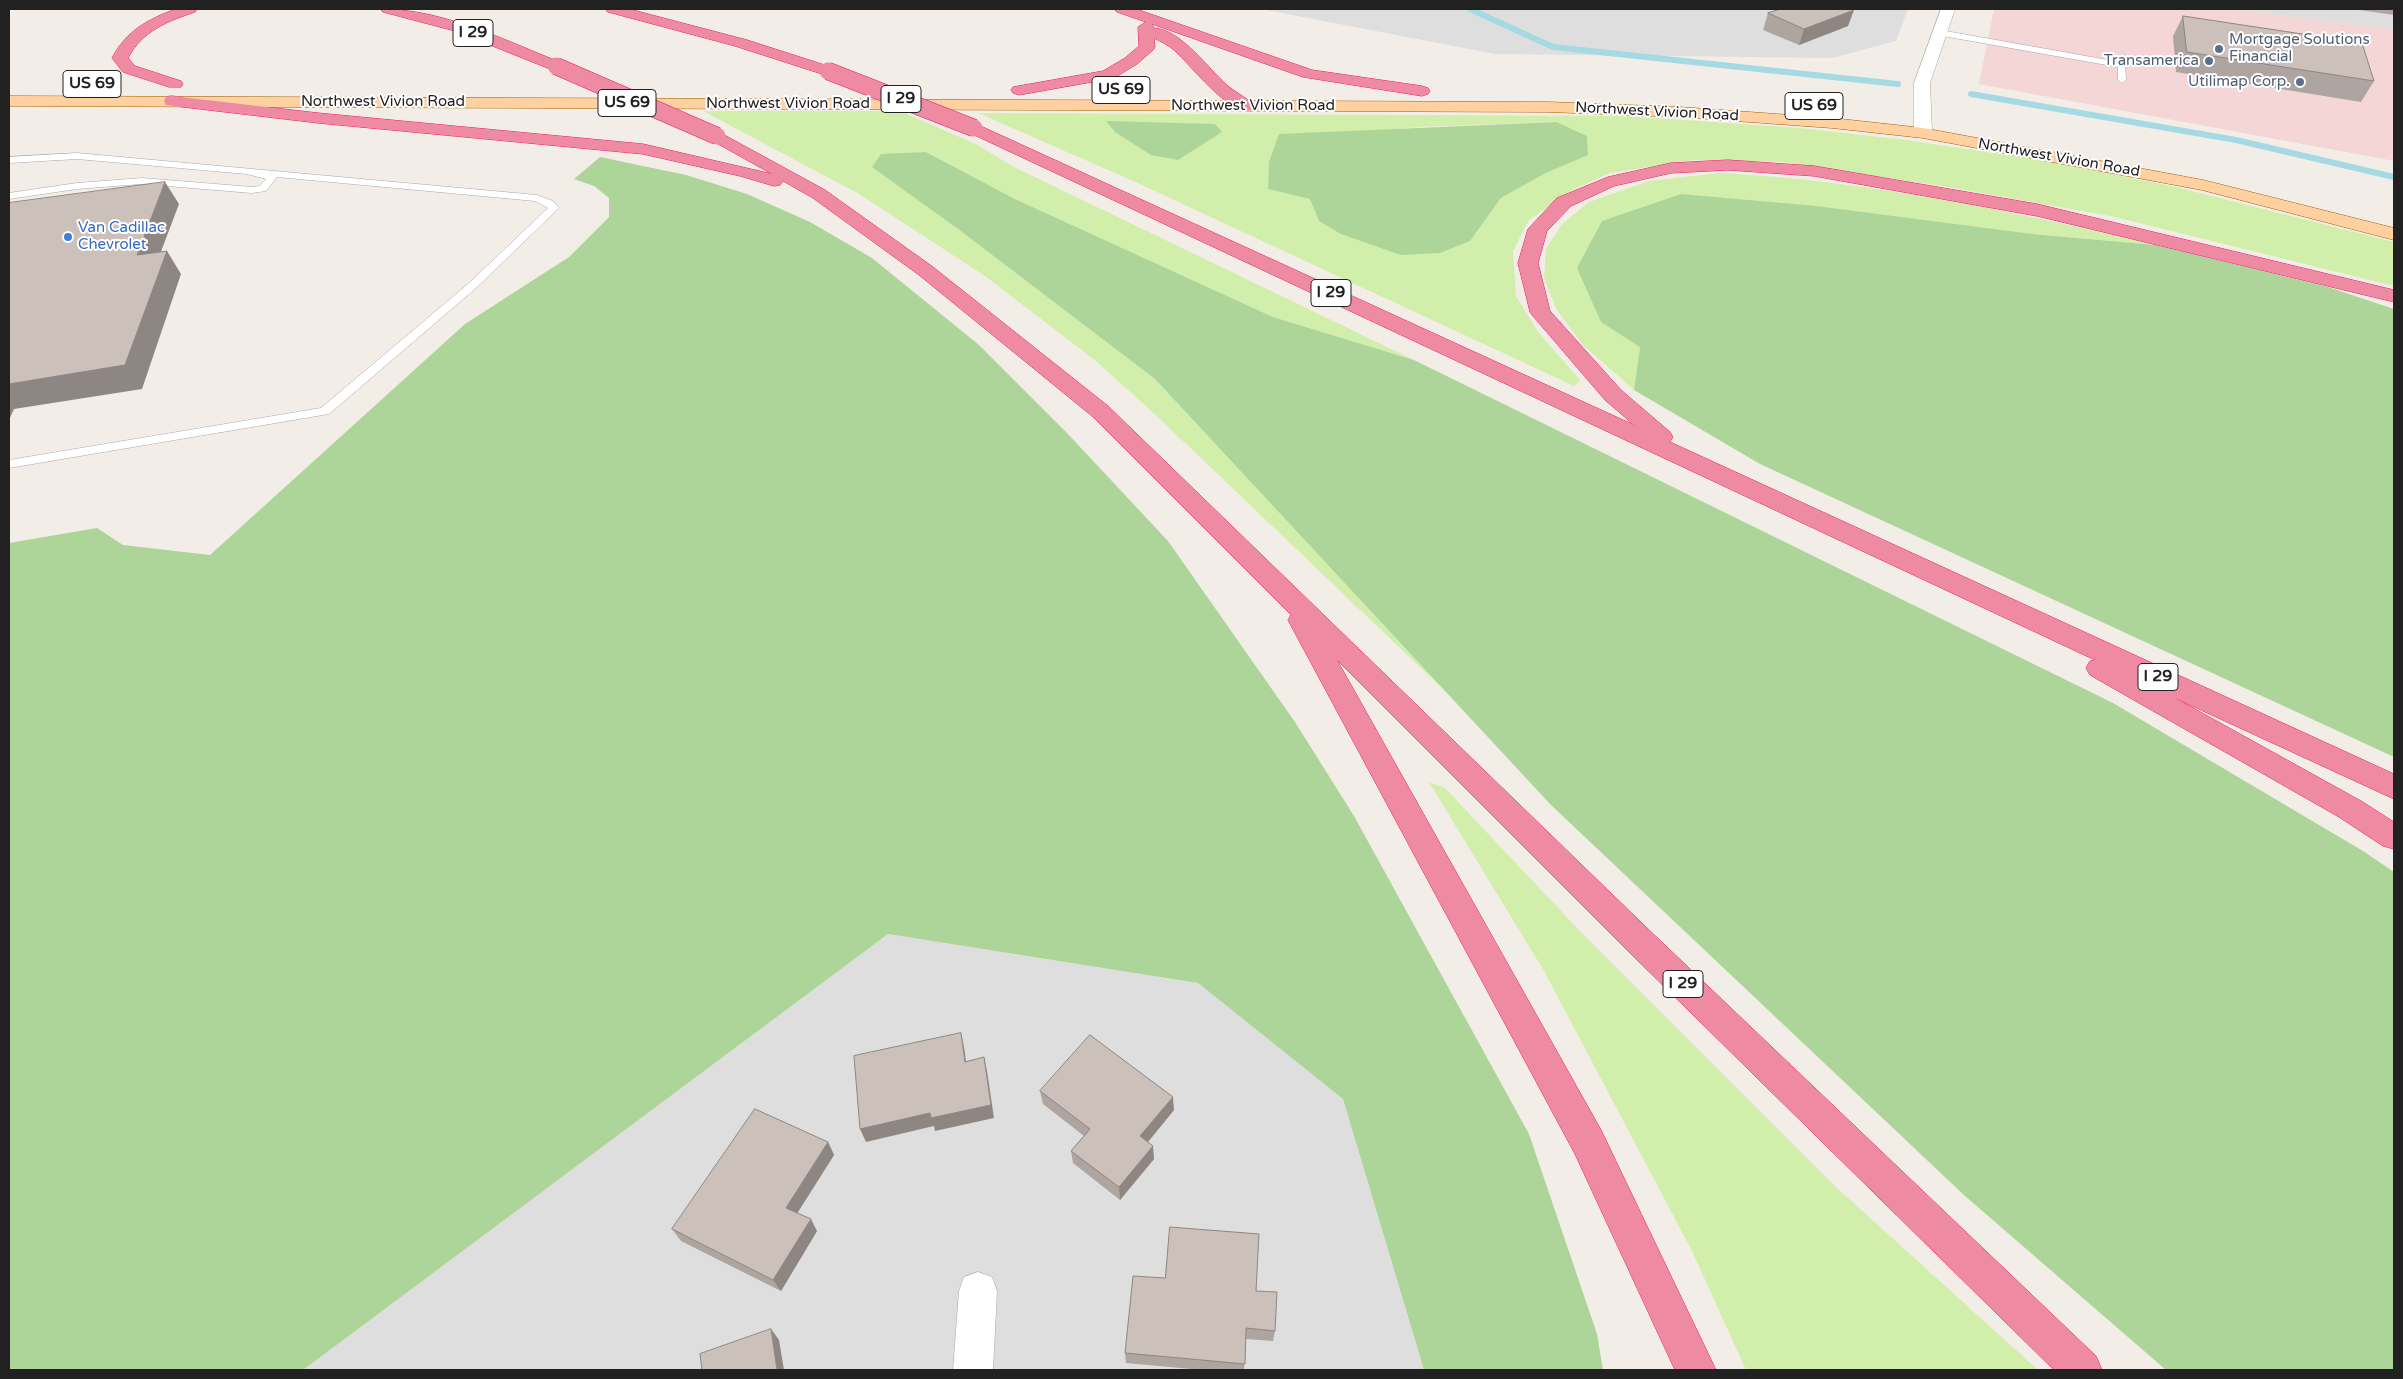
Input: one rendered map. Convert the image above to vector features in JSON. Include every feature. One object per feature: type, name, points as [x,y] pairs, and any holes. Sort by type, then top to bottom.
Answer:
[{"type":"highway","points":[[190,9],[156,22],[133,37],[125,46],[120,58],[129,69],[174,93],[318,118],[643,149],[744,172],[819,194]]},
{"type":"highway","name":"I 29","points":[[388,9],[460,28],[556,66],[717,136],[819,194],[926,271],[1100,411],[1635,937],[2082,1370]]},
{"type":"highway","name":"I 29","points":[[613,9],[741,44],[828,71],[974,128],[2394,787]]},
{"type":"highway","points":[[664,9],[741,44]]},
{"type":"highway","points":[[1103,9],[1146,27],[1179,46],[1223,90],[1245,106]]},
{"type":"highway","points":[[1122,9],[1309,74],[1422,91]]},
{"type":"highway","points":[[1019,90],[1108,75],[1131,61],[1147,47],[1146,27]]},
{"type":"highway","points":[[1688,459],[1613,395],[1540,312],[1528,263],[1538,229],[1564,202],[1608,182],[1671,168],[1728,165],[1814,171],[2037,210],[2394,296]]},
{"type":"highway","points":[[1922,567],[2350,808],[2394,837]]},
{"type":"highway","points":[[1287,595],[1588,1142],[1696,1370]]},
{"type":"main road","name":"Northwest Vivion Road","points":[[126,84],[174,93],[195,84]]},
{"type":"main road","name":"US 69","points":[[562,87],[642,87]]},
{"type":"main road","name":"Northwest Vivion Road","points":[[731,88],[1585,92]]},
{"type":"main road","name":"Northwest Vivion Road","points":[[9,100],[174,93],[1245,106],[1548,107],[1680,112],[1832,123],[1923,125],[2202,185],[2394,234]]},
{"type":"main road","name":"Northwest Vivion Road","points":[[1652,94],[1810,106],[2221,173],[2356,207]]},
{"type":"street","points":[[1923,125],[1922,83],[1948,9]]},
{"type":"street","points":[[972,1370],[978,1291]]},
{"type":"lane","points":[[1940,33],[2122,65],[2122,80]]},
{"type":"lane","points":[[9,160],[77,156],[537,198],[549,203],[554,208],[472,286],[324,411],[9,464]]},
{"type":"lane","points":[[9,196],[85,185],[142,181],[252,190],[262,189],[273,178],[247,171]]},
{"type":"shaded area","points":[[1261,9],[1908,9],[1896,41],[1832,58],[1495,54]]},
{"type":"shaded area","points":[[1994,9],[2231,9],[2394,29],[2394,161],[1979,84]]},
{"type":"shaded area","points":[[2231,9],[2394,9],[2394,29]]},
{"type":"shaded area","points":[[888,934],[1198,983],[1343,1099],[1424,1370],[303,1370]]},
{"type":"green space","points":[[703,111],[900,111],[976,144],[1012,166],[1414,360],[1273,317],[1015,199],[926,152],[872,166],[1155,379],[1445,691],[1159,418],[1096,361],[985,276],[859,194]]},
{"type":"green space","points":[[978,113],[1627,116],[1800,128],[1906,140],[2040,160],[2176,187],[2394,242],[2394,286],[2115,217],[1948,187],[1782,162],[1694,160],[1610,173],[1572,190],[1529,220],[1513,251],[1516,296],[1538,332],[1580,380],[1574,386],[1131,180]],"holes":[[[1557,122],[1587,136],[1588,155],[1544,174],[1501,198],[1470,241],[1319,221],[1311,199],[1361,132],[1419,127]]]},
{"type":"green space","points":[[1106,121],[1215,124],[1222,132],[1178,160],[1151,155],[1115,132]]},
{"type":"green space","points":[[1557,122],[1587,136],[1588,155],[1544,174],[1501,198],[1470,241],[1440,253],[1401,255],[1341,234],[1319,221],[1310,199],[1268,189],[1269,162],[1279,134]]},
{"type":"green space","points":[[926,152],[1015,199],[1273,317],[1414,360],[2113,703],[2363,851],[2394,872],[2394,1370],[2166,1370],[1965,1196],[1551,805],[1155,379],[958,229],[872,167],[881,154]]},
{"type":"green space","points":[[600,157],[686,175],[747,194],[810,222],[872,258],[979,345],[1067,433],[1168,541],[1295,722],[1354,816],[1529,1134],[1597,1334],[1603,1370],[1424,1370],[1343,1099],[1198,983],[888,934],[303,1370],[9,1370],[9,543],[97,528],[123,545],[210,555],[465,324],[569,257],[609,217],[609,198],[594,186],[574,179]]},
{"type":"green space","points":[[1718,173],[1829,182],[1884,190],[2048,220],[2156,245],[2032,234],[1640,347],[1634,390],[1583,345],[1556,309],[1544,278],[1546,248],[1563,223],[1589,202],[1649,181]]},
{"type":"green space","points":[[1681,194],[1816,206],[2032,234],[2156,245],[2328,287],[2394,309],[2394,757],[1760,464],[1634,390],[1640,347],[1601,322],[1577,268],[1602,221]]},
{"type":"green space","points":[[1429,782],[1445,788],[1576,927],[1837,1188],[2038,1370],[1746,1370],[1692,1251],[1544,971]]},
{"type":"building","points":[[1781,9],[1854,10],[1804,29],[1768,13]]},
{"type":"building","points":[[2183,16],[2362,43],[2374,81],[2187,52]]},
{"type":"building","points":[[165,182],[137,255],[167,251],[125,365],[9,384],[9,203]]},
{"type":"building","points":[[961,1033],[965,1062],[984,1057],[991,1105],[931,1118],[930,1113],[860,1129],[854,1056]]},
{"type":"building","points":[[1090,1035],[1173,1097],[1140,1136],[1153,1146],[1119,1187],[1071,1151],[1090,1129],[1040,1091]]},
{"type":"building","points":[[755,1109],[828,1142],[786,1208],[811,1219],[773,1280],[672,1229]]},
{"type":"building","points":[[1170,1227],[1259,1234],[1256,1291],[1277,1292],[1275,1331],[1246,1328],[1245,1364],[1125,1353],[1133,1276],[1165,1278]]},
{"type":"building","points":[[771,1329],[777,1370],[702,1370],[700,1354]]},
{"type":"waterway","points":[[1470,9],[1553,47],[1898,84]]},
{"type":"waterway","points":[[1971,94],[2236,140],[2394,177]]},
{"type":"place","name":"Mortgage Solutions Financial","points":[[2219,49]]},
{"type":"place","name":"Transamerica","points":[[2209,61]]},
{"type":"place","name":"Utilimap Corp.","points":[[2300,82]]},
{"type":"place","name":"Van Cadillac Chevrolet","points":[[68,237]]}]
